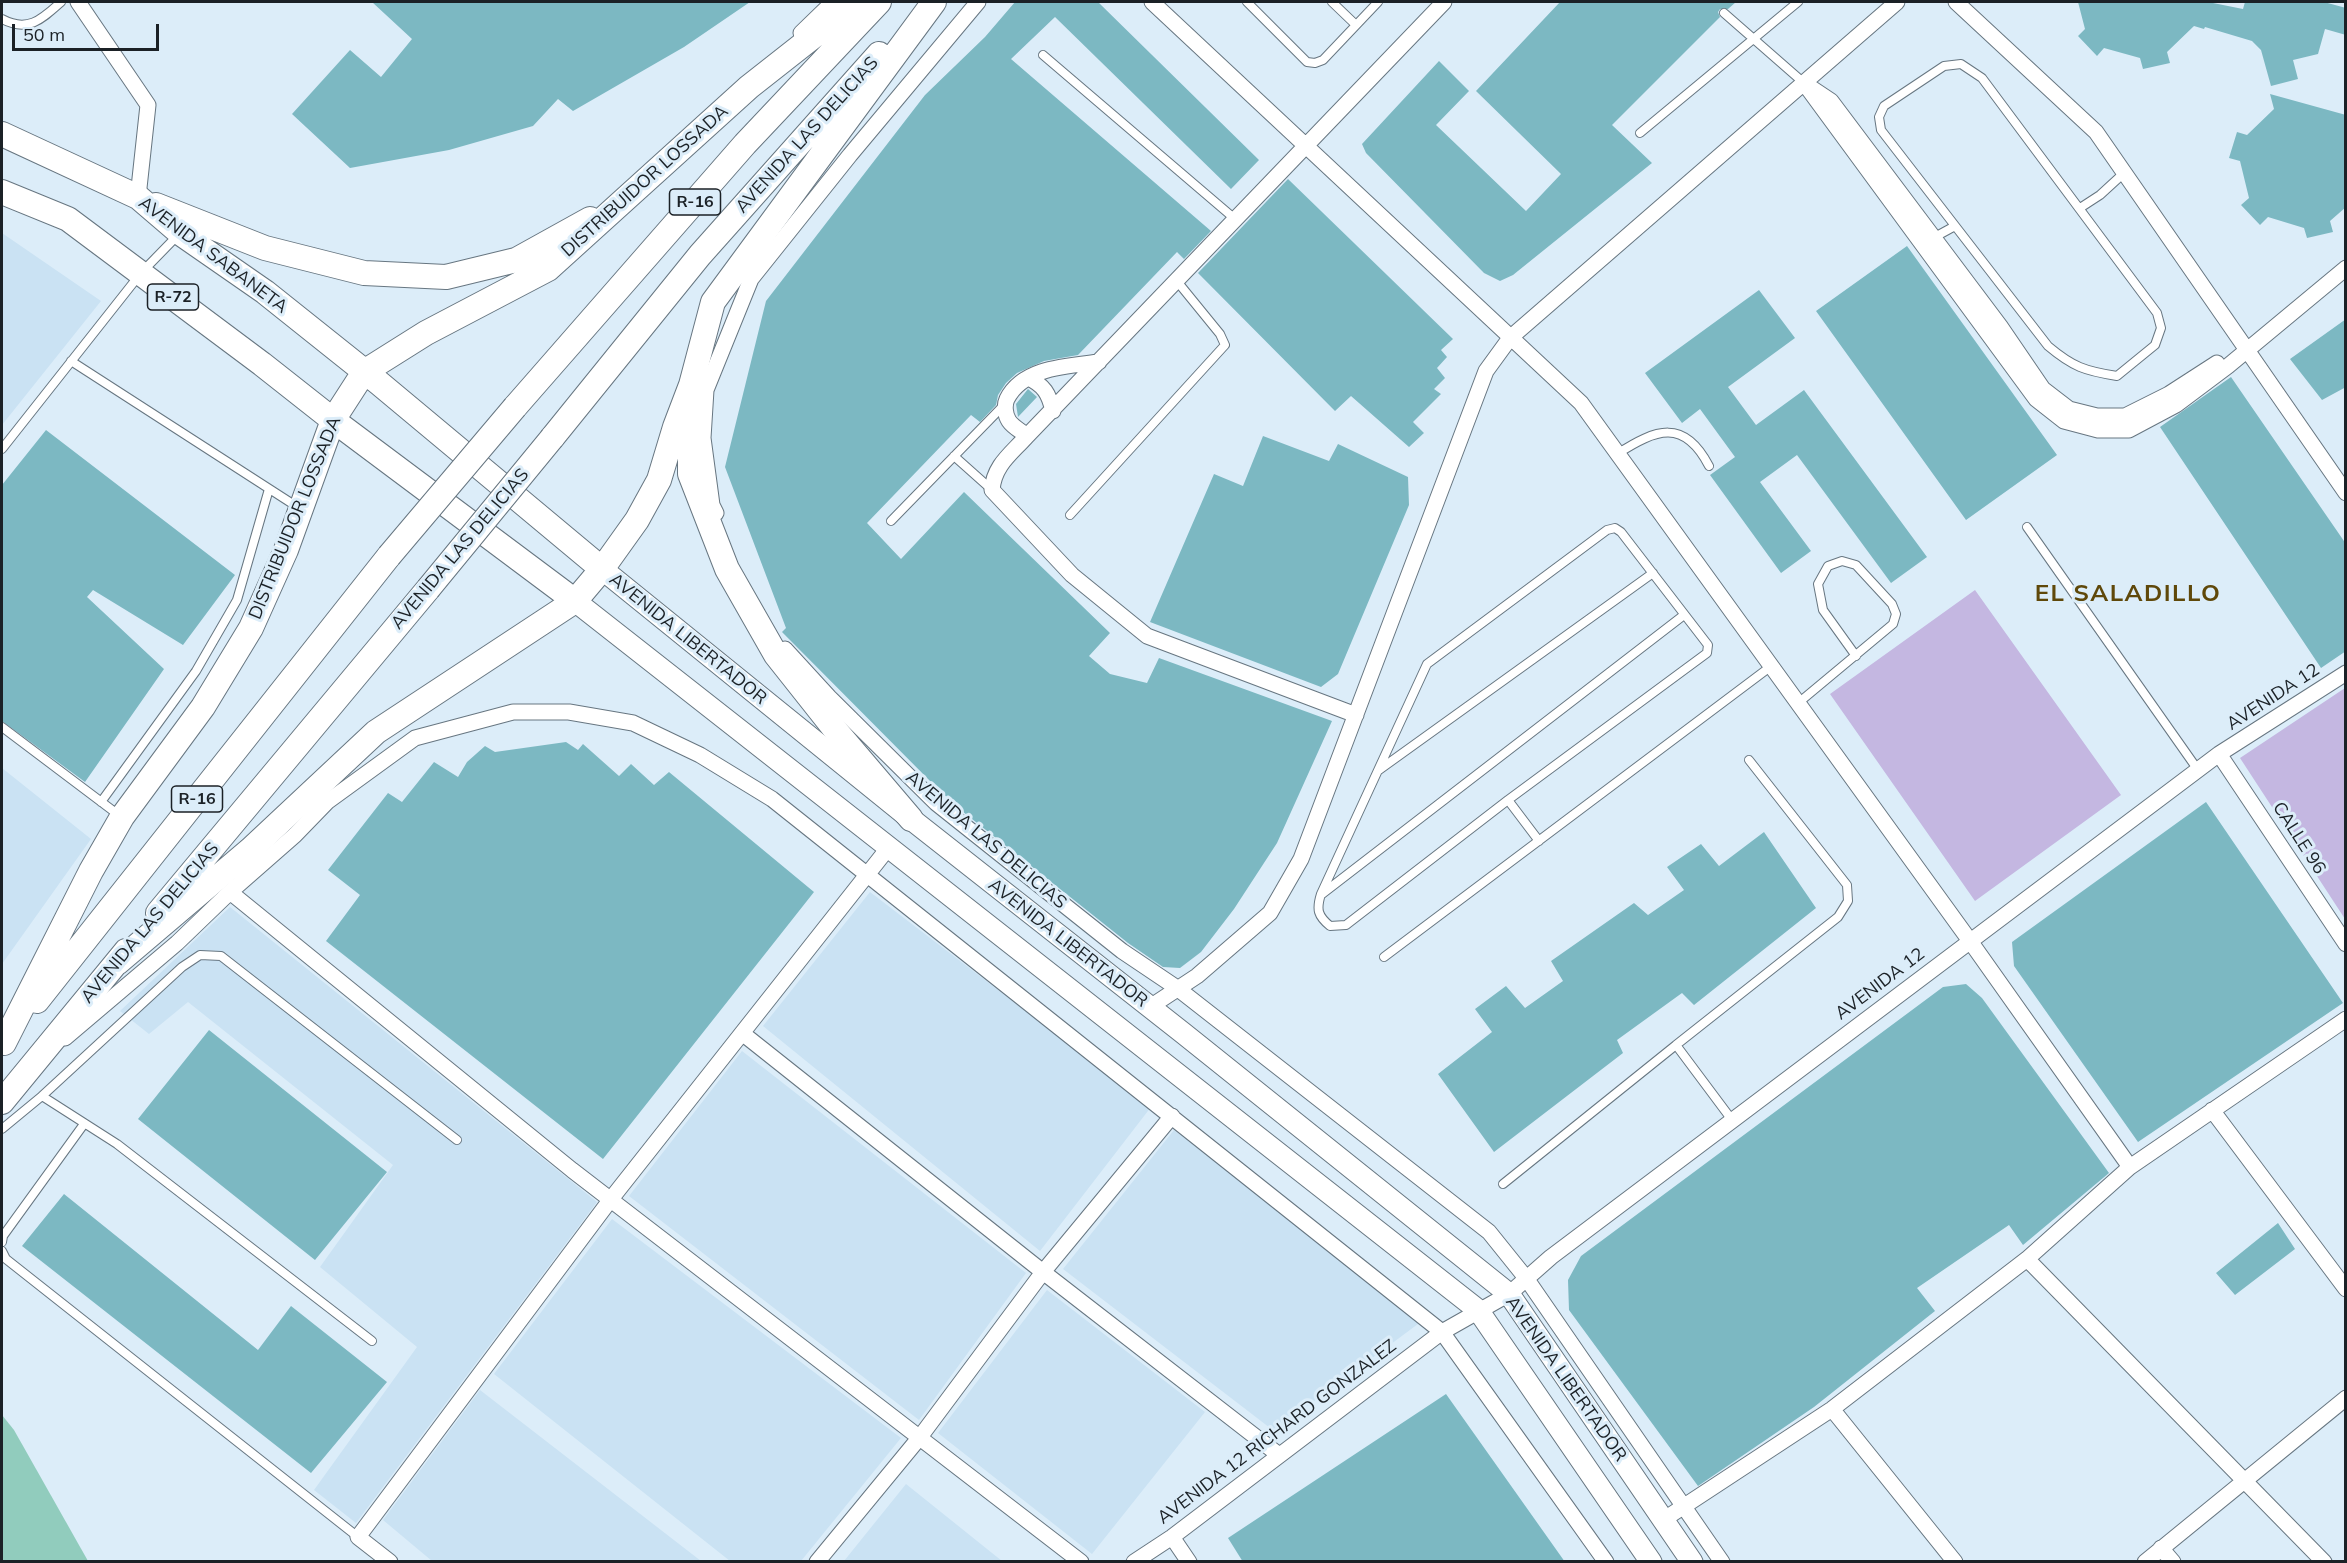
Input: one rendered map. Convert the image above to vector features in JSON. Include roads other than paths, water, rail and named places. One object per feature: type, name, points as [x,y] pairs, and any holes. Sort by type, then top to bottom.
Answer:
[{"type":"main road","name":"DISTRIBUIDOR LOSSADA","points":[[3,1044],[91,871],[122,818],[203,707],[251,628],[286,550],[333,420],[371,377],[426,333],[548,269],[749,87],[857,2]]},
{"type":"main road","name":"AVENIDA LAS DELICIAS","points":[[3,1044],[389,556],[515,407],[745,144],[879,2]]},
{"type":"main road","name":"AVENIDA LAS DELICIAS","points":[[2,1102],[428,589],[700,255],[925,2]]},
{"type":"main road","points":[[117,963],[250,850],[376,732],[575,601],[602,569],[637,520],[659,480],[691,385],[713,302],[934,2]]},
{"type":"main road","name":"AVENIDA SABANETA","points":[[2,134],[138,197],[180,233],[265,292],[371,377]]},
{"type":"main road","name":"R-72","points":[[2,192],[68,219],[333,420]]},
{"type":"main road","points":[[138,197],[265,249],[364,273],[446,277],[516,260],[628,198]]},
{"type":"main road","name":"AVENIDA LIBERTADOR","points":[[371,377],[602,569],[911,819],[1509,1294],[1692,1562]]},
{"type":"main road","points":[[691,385],[690,474],[727,569],[776,655],[837,732],[911,819]]},
{"type":"main road","name":"AVENIDA LIBERTADOR","points":[[333,420],[575,601],[1478,1310],[1651,1562]]},
{"type":"street","points":[[78,2],[148,105],[138,197]]},
{"type":"street","points":[[749,87],[833,2]]},
{"type":"street","name":"AVENIDA LAS DELICIAS","points":[[978,2],[850,155],[751,279],[706,390],[703,438],[712,505],[743,580],[784,649],[936,803],[1122,951],[1177,988],[1489,1232],[1526,1278],[1722,1562]]},
{"type":"street","points":[[1152,2],[1581,403],[1970,941],[2130,1167]]},
{"type":"street","points":[[1356,715],[1147,636],[1072,575],[992,490],[993,476],[1027,436],[1444,2]]},
{"type":"street","points":[[1150,1007],[1197,976],[1270,913],[1301,859],[1486,371],[1510,338],[1896,2]]},
{"type":"street","points":[[1956,2],[2096,132],[2346,493]]},
{"type":"street","points":[[1804,82],[1929,241],[2036,399],[2064,421],[2098,430],[2129,430],[2175,405],[2228,366],[2346,268]]},
{"type":"street","points":[[1027,436],[1008,420],[1005,404],[1012,389],[1028,378],[1053,368],[1099,362]]},
{"type":"street","points":[[1028,378],[1041,383],[1050,398],[1053,411]]},
{"type":"street","name":"AVENIDA 12","points":[[1442,1332],[1509,1294],[1551,1257],[1732,1119],[2198,770],[2346,673]]},
{"type":"street","points":[[27,1071],[177,943],[230,892],[295,835],[327,802],[415,738],[513,712],[569,712],[633,723],[700,755],[772,799],[1442,1332],[1606,1562]]},
{"type":"street","name":"CALLE 96","points":[[2220,754],[2346,944]]},
{"type":"street","points":[[390,1562],[358,1537],[610,1199],[889,847]]},
{"type":"street","points":[[230,892],[610,1199],[1081,1562]]},
{"type":"street","points":[[1664,1520],[1832,1409],[2027,1259],[2130,1167],[2346,1019]]},
{"type":"street","points":[[742,1033],[1043,1272],[1279,1455]]},
{"type":"street","points":[[2212,1110],[2346,1289]]},
{"type":"street","points":[[817,1562],[920,1437],[1043,1272],[1172,1116]]},
{"type":"street","points":[[2027,1259],[2324,1562]]},
{"type":"street","name":"AVENIDA 12 RICHARD GONZALEZ","points":[[1134,1562],[1172,1537],[1442,1332]]},
{"type":"street","points":[[2145,1562],[2346,1398]]},
{"type":"street","points":[[1832,1409],[1955,1562]]},
{"type":"street","points":[[1172,1537],[1189,1562]]},
{"type":"street","points":[[2161,1548],[2173,1562]]},
{"type":"lane","points":[[2,19],[14,26],[36,23],[61,2]]},
{"type":"lane","points":[[1247,2],[1307,62],[1315,63],[1323,60],[1378,2]]},
{"type":"lane","points":[[1332,2],[1356,25]]},
{"type":"lane","points":[[1640,133],[1798,2]]},
{"type":"lane","points":[[1724,13],[1804,82]]},
{"type":"lane","points":[[1043,55],[1235,219]]},
{"type":"lane","points":[[1961,64],[1982,78],[2080,208],[2157,313],[2161,328],[2155,345],[2117,376],[2092,372],[2069,364],[2048,346],[1881,130],[1879,117],[1884,106],[1944,66],[1961,64]]},
{"type":"lane","points":[[2080,208],[2100,195],[2124,172]]},
{"type":"lane","points":[[1929,241],[1955,226]]},
{"type":"lane","points":[[2,449],[141,273],[180,233]]},
{"type":"lane","points":[[1070,515],[1225,345],[1220,334],[1176,280]]},
{"type":"lane","points":[[71,361],[300,509]]},
{"type":"lane","points":[[891,520],[1005,404]]},
{"type":"lane","points":[[1617,454],[1642,438],[1662,432],[1685,437],[1702,453],[1709,466]]},
{"type":"lane","points":[[954,456],[992,490]]},
{"type":"lane","points":[[101,802],[196,671],[237,600],[269,489]]},
{"type":"lane","points":[[2027,527],[2198,770]]},
{"type":"lane","points":[[1615,528],[1621,532],[1684,615],[1708,645],[1707,653],[1508,800],[1346,925],[1330,926],[1320,918],[1317,906],[1321,894],[1427,664],[1607,530],[1615,528]]},
{"type":"lane","points":[[1797,704],[1856,656],[1893,624],[1896,614],[1892,604],[1856,565],[1842,561],[1828,566],[1818,584],[1823,610],[1856,656]]},
{"type":"lane","points":[[1377,771],[1653,573]]},
{"type":"lane","points":[[1321,894],[1684,615]]},
{"type":"lane","points":[[1384,957],[1770,667]]},
{"type":"lane","points":[[2,727],[122,818]]},
{"type":"lane","points":[[1503,1184],[1838,917],[1848,901],[1847,885],[1749,760]]},
{"type":"lane","points":[[1508,800],[1539,840]]},
{"type":"lane","points":[[2,1129],[42,1096],[182,967],[200,955],[221,956],[457,1140]]},
{"type":"lane","points":[[1676,1046],[1732,1119]]},
{"type":"lane","points":[[42,1096],[117,1144],[372,1341]]},
{"type":"lane","points":[[2,1242],[3,1236],[84,1124]]},
{"type":"lane","points":[[2,1251],[6,1259],[358,1537]]},
{"type":"district","name":"EL SALADILLO","points":[[2128,594]]}]
